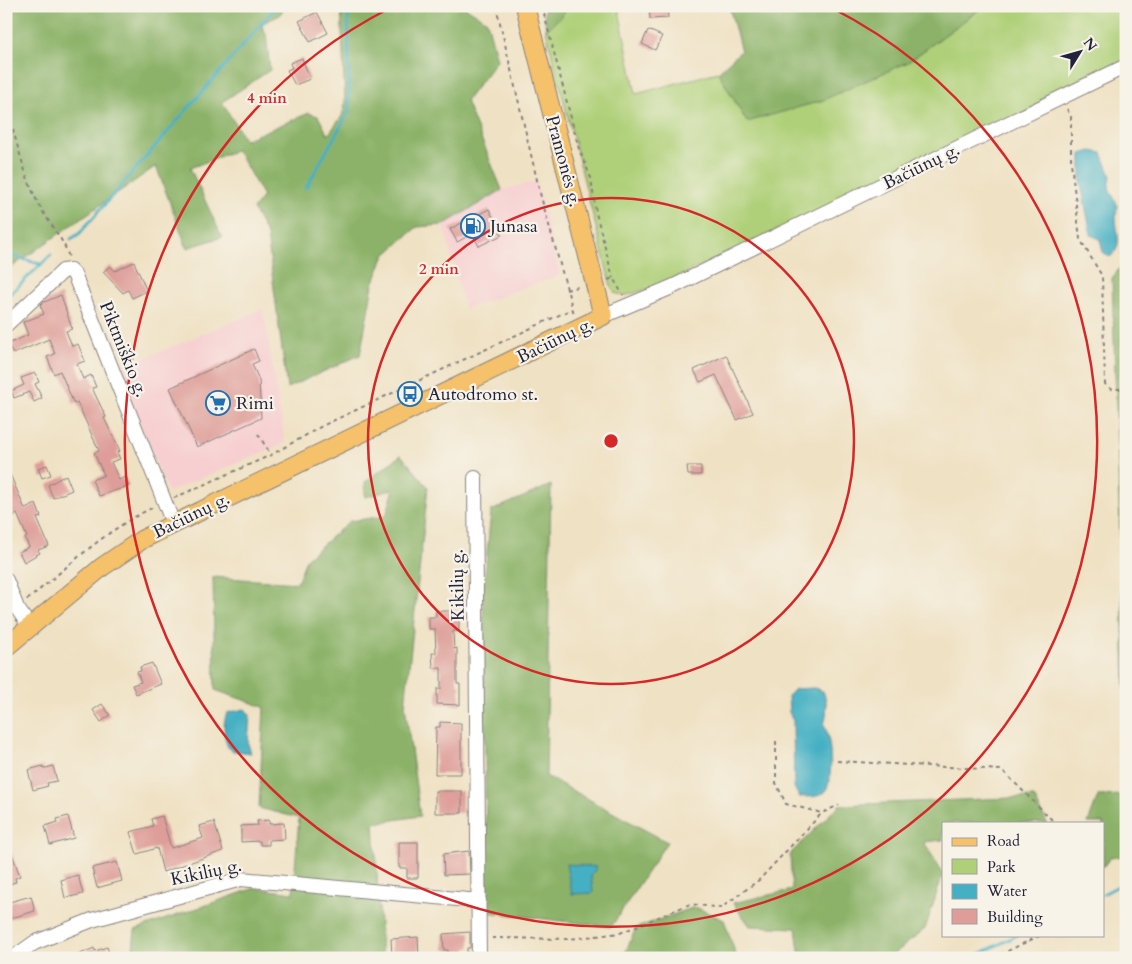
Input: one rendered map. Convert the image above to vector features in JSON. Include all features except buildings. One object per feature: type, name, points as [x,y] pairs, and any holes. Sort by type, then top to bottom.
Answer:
[{"type":"main road","name":"Pramonės g.","points":[[525,6],[604,316]]},
{"type":"main road","name":"Bačiūnų g.","points":[[6,647],[102,567],[136,543],[173,522],[604,316]]},
{"type":"street","name":"Bačiūnų g.","points":[[604,316],[672,287],[1126,66]]},
{"type":"street","points":[[6,325],[56,276],[63,271],[70,270]]},
{"type":"street","name":"Piktmiškio g.","points":[[70,270],[77,280],[173,522]]},
{"type":"street","name":"Kikilių g.","points":[[475,478],[479,958]]},
{"type":"street","points":[[6,580],[17,608],[30,626]]},
{"type":"street","name":"Kikilių g.","points":[[13,958],[34,943],[92,920],[241,880],[479,901]]},
{"type":"path","points":[[496,6],[541,196],[572,309],[580,328]]},
{"type":"path","points":[[542,6],[579,149],[591,178],[596,212],[613,278]]},
{"type":"path","points":[[1061,98],[1071,117],[1071,162],[1080,239],[1102,276],[1105,384],[1111,389],[1126,389]]},
{"type":"path","points":[[6,106],[30,187],[69,256],[70,270]]},
{"type":"path","points":[[17,608],[122,524],[164,502],[272,455],[324,425],[572,309]]},
{"type":"path","points":[[258,434],[272,455]]},
{"type":"path","points":[[776,741],[776,783],[786,804],[822,813]]},
{"type":"path","points":[[838,761],[1002,770],[1054,822]]},
{"type":"path","points":[[479,938],[570,939],[620,932],[690,904],[721,908],[759,880],[822,813],[839,805]]},
{"type":"path","points":[[993,958],[1039,936]]},
{"type":"shaded area","points":[[536,181],[560,275],[465,309],[443,225],[502,190]]},
{"type":"shaded area","points":[[263,309],[285,443],[168,492],[118,369]]},
{"type":"green space","points":[[6,6],[287,6],[278,16],[263,23],[262,27],[266,34],[270,70],[222,102],[245,140],[309,113],[318,116],[328,135],[342,116],[345,103],[341,6],[463,6],[487,21],[497,60],[466,101],[502,190],[443,225],[417,227],[385,255],[373,284],[360,355],[287,388],[267,235],[253,209],[263,196],[237,150],[190,168],[222,237],[187,248],[156,166],[6,271]]},
{"type":"green space","points":[[544,6],[571,6],[546,31]]},
{"type":"green space","points":[[571,6],[618,6],[636,94],[718,72],[747,122],[908,62],[984,6],[1126,6],[1126,66],[658,286],[624,296],[615,293],[611,286],[546,31]]},
{"type":"green space","points":[[729,6],[984,6],[908,62],[821,101],[747,122],[718,72],[741,51]]},
{"type":"green space","points":[[1126,260],[1126,718],[1112,278]]},
{"type":"green space","points":[[401,455],[428,487],[405,705],[420,816],[374,823],[382,958],[132,958],[135,930],[255,888],[293,893],[299,818],[259,808],[264,707],[215,690],[213,577],[297,583],[306,559],[350,521],[386,516],[394,489],[365,497],[365,482]]},
{"type":"green space","points":[[551,485],[546,776],[667,842],[611,927],[487,912],[483,594],[491,511]]},
{"type":"green space","points":[[1126,795],[1126,856],[1110,858],[1104,866],[1104,822],[1088,822],[1098,796]]},
{"type":"green space","points":[[1034,797],[1046,822],[942,822],[942,840],[924,842],[942,872],[925,929],[889,958],[800,958],[796,928],[750,926],[733,903],[792,890],[790,854],[839,805]]},
{"type":"green space","points":[[695,907],[724,920],[737,958],[623,958],[636,928]]},
{"type":"water","points":[[1091,151],[1102,153],[1111,176],[1109,188],[1118,206],[1116,220],[1118,240],[1115,252],[1110,257],[1103,252],[1100,239],[1091,235],[1081,184],[1081,154]]},
{"type":"water","points":[[814,688],[823,691],[826,700],[824,725],[830,748],[830,778],[823,794],[799,797],[794,787],[793,720],[789,712],[788,696],[795,689]]},
{"type":"water","points":[[245,709],[250,715],[248,744],[251,753],[234,751],[228,748],[225,735],[224,722],[227,713]]},
{"type":"water","points":[[566,864],[597,867],[591,875],[593,893],[572,894]]},
{"type":"waterway","points":[[71,239],[79,234],[277,6]]},
{"type":"waterway","points":[[306,188],[349,111],[348,6]]},
{"type":"waterway","points":[[6,254],[40,264]]},
{"type":"waterway","points":[[6,298],[51,255]]},
{"type":"waterway","points":[[1104,893],[1126,882]]},
{"type":"waterway","points":[[971,958],[1016,936]]},
{"type":"place","name":"Junasa","points":[[473,226]]},
{"type":"place","name":"Autodromo st.","points":[[410,394]]},
{"type":"place","name":"Rimi","points":[[218,403]]}]
